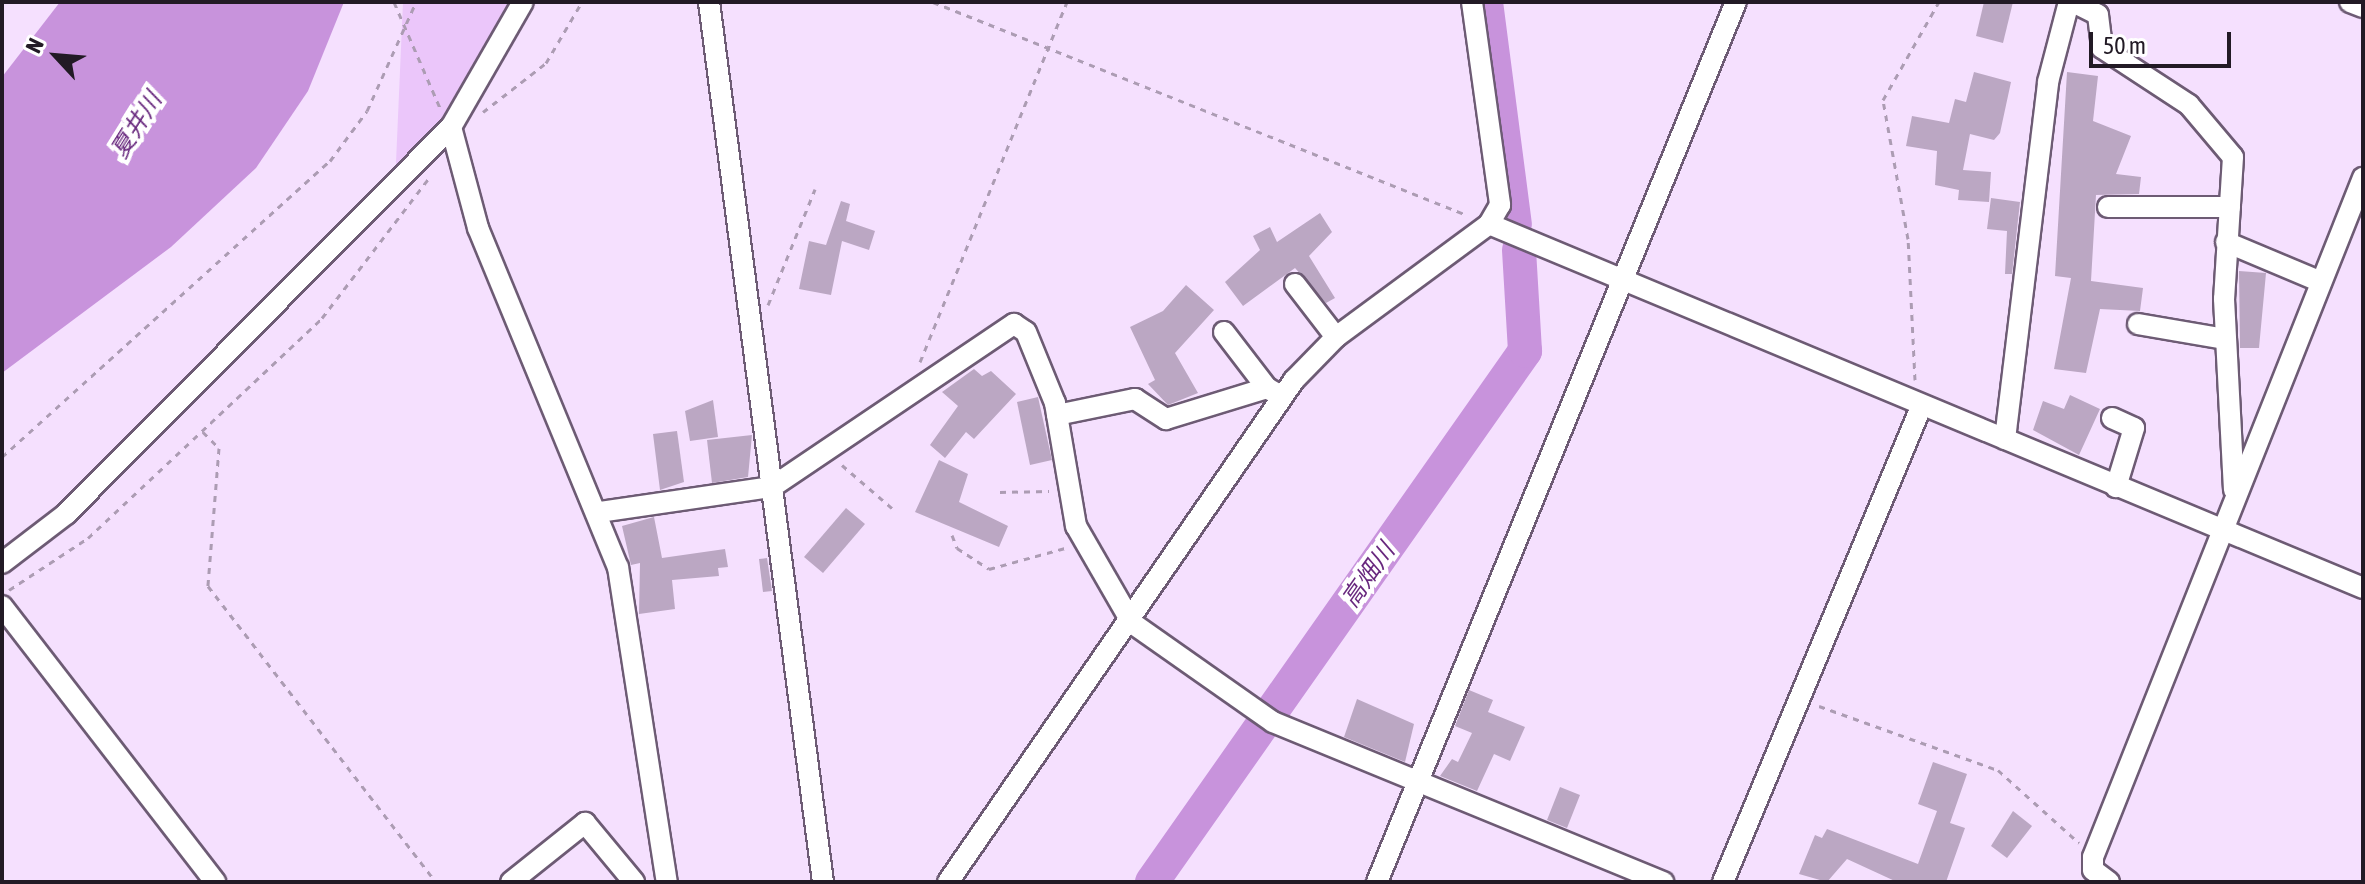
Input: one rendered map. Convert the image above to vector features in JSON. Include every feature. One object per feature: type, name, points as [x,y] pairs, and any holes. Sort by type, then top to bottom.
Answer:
[{"type":"street","points":[[2,563],[66,514],[452,132],[523,2]]},
{"type":"street","points":[[709,2],[823,882]]},
{"type":"street","points":[[948,882],[1132,623],[1274,392],[1336,337],[1489,224],[1500,205],[1472,2]]},
{"type":"street","points":[[1377,882],[1736,2]]},
{"type":"street","points":[[2005,439],[2048,82],[2071,2],[2098,15],[2102,48],[2219,133],[2233,157],[2226,242],[2225,339],[2234,494]]},
{"type":"street","points":[[2350,2],[2363,7]]},
{"type":"street","points":[[452,132],[478,228],[600,512],[618,567],[667,882]]},
{"type":"street","points":[[2108,882],[2093,870],[2093,857],[2201,593],[2219,529],[2363,178]]},
{"type":"street","points":[[2108,207],[2230,207]]},
{"type":"street","points":[[1489,224],[1917,405],[2363,588]]},
{"type":"street","points":[[2226,242],[2321,282]]},
{"type":"street","points":[[1295,284],[1336,337]]},
{"type":"street","points":[[600,512],[772,487],[1014,324],[1026,332],[1057,415],[1069,491],[1083,542],[1132,623],[1267,718],[1417,785],[1664,882]]},
{"type":"street","points":[[2138,324],[2225,339]]},
{"type":"street","points":[[1224,332],[1274,392]]},
{"type":"street","points":[[1057,415],[1135,399],[1166,419],[1274,392]]},
{"type":"street","points":[[1723,882],[1800,700],[1917,405]]},
{"type":"street","points":[[2112,418],[2134,428],[2116,487]]},
{"type":"street","points":[[2,606],[215,882]]},
{"type":"street","points":[[511,882],[585,823],[634,882]]},
{"type":"path","points":[[394,2],[452,132],[546,63],[582,2]]},
{"type":"path","points":[[2,457],[330,161],[367,111],[416,2]]},
{"type":"path","points":[[933,2],[1489,224]]},
{"type":"path","points":[[917,369],[1067,2]]},
{"type":"path","points":[[1917,405],[1915,308],[1883,100],[1939,2]]},
{"type":"path","points":[[2,594],[88,538],[322,318],[433,171]]},
{"type":"path","points":[[751,325],[763,316],[815,189]]},
{"type":"path","points":[[203,432],[219,448],[208,586],[436,882]]},
{"type":"path","points":[[826,452],[892,508]]},
{"type":"path","points":[[1000,492],[1069,491]]},
{"type":"path","points":[[952,535],[957,548],[989,569],[1083,542]]},
{"type":"path","points":[[1800,700],[1998,770],[2093,857]]},
{"type":"shaded area","points":[[403,2],[531,2],[487,81],[395,185]]},
{"type":"water","name":"夏井川","points":[[60,2],[344,2],[308,91],[256,168],[171,247],[2,373],[2,77]]},
{"type":"building","points":[[1984,2],[2013,2],[2003,43],[1976,36]]},
{"type":"building","points":[[1974,72],[2011,82],[2000,133],[1994,140],[1970,134],[1963,170],[1991,172],[1989,202],[1958,200],[1959,190],[1935,185],[1937,151],[1906,146],[1912,116],[1949,123],[1955,99],[1966,102]]},
{"type":"building","points":[[2067,72],[2098,76],[2093,121],[2131,136],[2116,174],[2141,177],[2139,194],[2096,195],[2091,281],[2143,288],[2140,311],[2100,309],[2086,373],[2054,369],[2071,278],[2055,276]]},
{"type":"building","points":[[1991,198],[2020,202],[2012,274],[2005,274],[2007,231],[1987,229]]},
{"type":"building","points":[[841,201],[850,204],[846,221],[875,231],[869,250],[842,241],[831,295],[799,289],[809,241],[826,245]]},
{"type":"building","points":[[1320,213],[1332,232],[1309,256],[1335,298],[1326,303],[1295,268],[1243,306],[1225,282],[1260,250],[1253,236],[1270,227],[1277,242]]},
{"type":"building","points":[[2239,271],[2266,273],[2259,348],[2240,348]]},
{"type":"building","points":[[1186,285],[1214,310],[1175,353],[1198,393],[1168,405],[1148,384],[1155,380],[1130,327],[1163,311]]},
{"type":"building","points":[[974,369],[982,376],[991,371],[1016,394],[974,439],[966,432],[945,458],[930,445],[958,406],[942,392]]},
{"type":"building","points":[[2070,395],[2100,409],[2079,455],[2033,430],[2043,401],[2064,409]]},
{"type":"building","points":[[1038,397],[1052,460],[1030,465],[1017,402]]},
{"type":"building","points":[[713,400],[718,437],[690,441],[685,411]]},
{"type":"building","points":[[677,431],[684,482],[660,490],[653,434]]},
{"type":"building","points":[[752,435],[748,477],[712,483],[707,440]]},
{"type":"building","points":[[939,460],[968,474],[959,502],[1008,526],[999,547],[915,512]]},
{"type":"building","points":[[846,508],[865,524],[823,573],[804,557]]},
{"type":"building","points":[[654,517],[662,558],[725,549],[728,567],[718,568],[719,576],[672,580],[675,609],[639,614],[640,563],[631,565],[622,526]]},
{"type":"building","points":[[767,558],[772,591],[763,592],[759,559]]},
{"type":"building","points":[[1469,690],[1493,700],[1488,712],[1525,727],[1510,761],[1494,754],[1477,791],[1440,776],[1452,759],[1458,762],[1472,733],[1455,726]]},
{"type":"building","points":[[1357,699],[1414,724],[1405,762],[1344,737]]},
{"type":"building","points":[[1933,762],[1967,774],[1950,823],[1965,828],[1946,882],[1897,882],[1847,859],[1827,882],[1799,874],[1815,835],[1822,838],[1827,829],[1918,864],[1937,811],[1918,804]]},
{"type":"building","points":[[1560,787],[1580,795],[1567,828],[1547,820]]},
{"type":"building","points":[[2013,811],[2032,826],[2007,858],[1991,846]]},
{"type":"waterway","name":"高畑川","points":[[1486,2],[1515,224]]},
{"type":"waterway","name":"高畑川","points":[[1152,882],[1525,351],[1519,250]]}]
